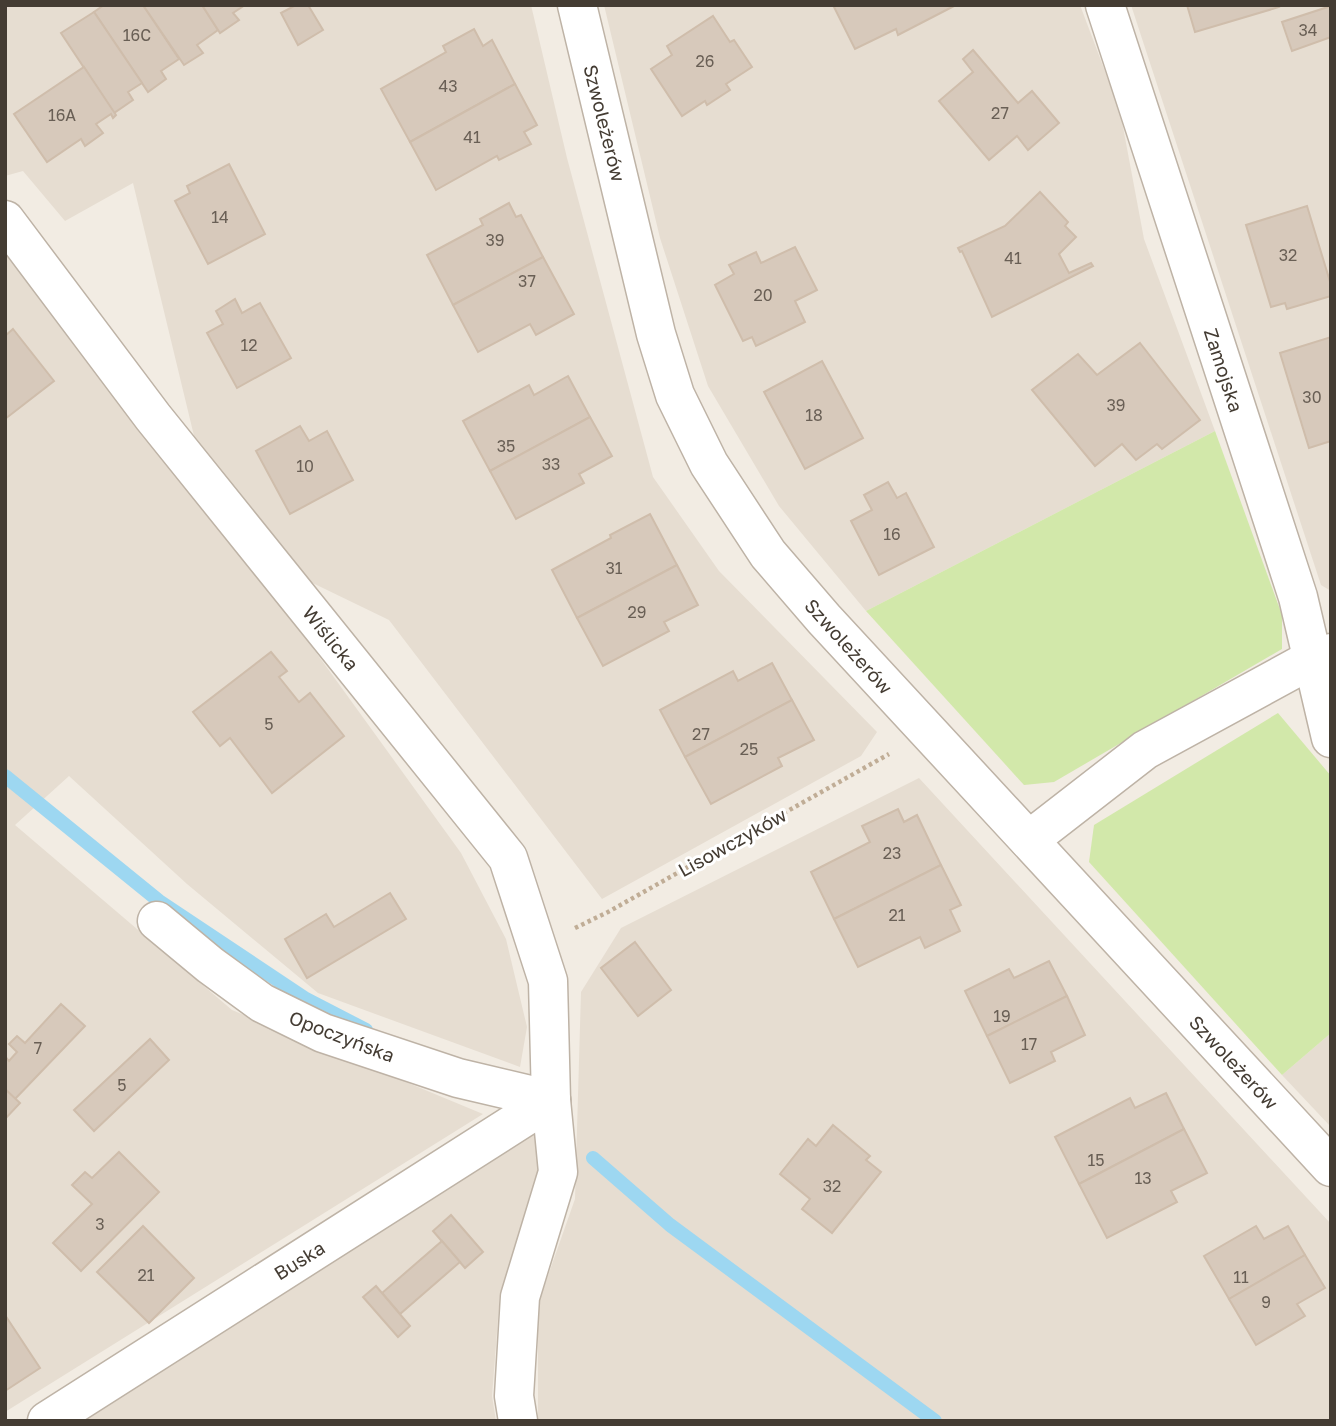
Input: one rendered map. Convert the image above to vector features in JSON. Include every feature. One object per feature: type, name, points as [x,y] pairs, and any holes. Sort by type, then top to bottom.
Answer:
[{"type":"street","name":"Szwoleżerów","points":[[576,5],[656,334],[675,395],[709,464],[768,554],[924,729],[1331,1167]]},
{"type":"street","name":"Zamojska","points":[[1105,5],[1298,597],[1321,656],[1331,738]]},
{"type":"street","name":"Wiślicka","points":[[5,220],[153,417],[508,858],[548,981],[551,1100]]},
{"type":"street","points":[[1029,840],[1145,750],[1321,656]]},
{"type":"street","name":"Opoczyńska","points":[[157,921],[262,1003],[323,1033],[458,1078],[551,1100]]},
{"type":"street","points":[[519,1421],[514,1396],[520,1297],[558,1172],[551,1100]]},
{"type":"street","name":"Buska","points":[[47,1421],[551,1100]]},
{"type":"path","name":"Lisowczyków","points":[[536,946],[631,899],[904,745],[924,729]]},
{"type":"shaded area","points":[[5,5],[531,5],[567,158],[653,477],[719,571],[877,732],[861,756],[602,899],[389,620],[294,574],[195,440],[133,183],[65,221],[23,171],[5,176]]},
{"type":"shaded area","points":[[604,5],[1080,5],[1120,111],[1144,239],[1215,431],[866,611],[779,506],[708,386],[660,238]]},
{"type":"shaded area","points":[[1131,5],[1331,5],[1331,591],[1321,585]]},
{"type":"shaded area","points":[[5,254],[281,604],[461,853],[506,939],[527,1027],[520,1067],[318,993],[187,884],[69,776],[15,825],[232,1010],[483,1114],[5,1412]]},
{"type":"shaded area","points":[[919,778],[1331,1224],[1331,1421],[538,1421],[538,1304],[575,1199],[581,992],[621,928]]},
{"type":"shaded area","points":[[1331,1033],[1331,1127],[1282,1075]]},
{"type":"shaded area","points":[[535,1130],[541,1172],[500,1293],[492,1396],[496,1421],[78,1421]]},
{"type":"green space","points":[[1215,431],[1282,615],[1282,649],[1054,782],[1024,785],[866,611]]},
{"type":"green space","points":[[1278,713],[1331,776],[1331,1033],[1282,1075],[1089,862],[1094,825]]},
{"type":"building","points":[[104,5],[143,5],[179,59],[161,71],[166,79],[148,92],[94,12]]},
{"type":"building","points":[[143,5],[202,5],[218,30],[197,45],[203,53],[184,65]]},
{"type":"building","points":[[202,5],[245,5],[233,13],[239,20],[220,33]]},
{"type":"building","points":[[296,5],[308,5],[323,30],[298,45],[281,13]]},
{"type":"building","points":[[833,5],[956,5],[898,35],[896,29],[855,49]]},
{"type":"building","points":[[1187,5],[1278,5],[1279,7],[1195,32]]},
{"type":"building","points":[[1331,6],[1331,37],[1292,51],[1282,22]]},
{"type":"building","points":[[94,12],[142,83],[128,92],[133,100],[114,113],[61,33]]},
{"type":"building","points":[[713,16],[730,42],[734,40],[752,67],[726,84],[730,90],[707,105],[705,101],[682,116],[651,69],[672,55],[667,46]]},
{"type":"building","points":[[474,29],[483,46],[492,40],[515,84],[410,142],[381,89],[446,52],[443,46]]},
{"type":"building","points":[[973,50],[1018,103],[1032,91],[1059,123],[1028,150],[1017,136],[989,160],[939,101],[973,72],[963,59]]},
{"type":"building","points":[[84,67],[116,115],[113,118],[111,114],[96,124],[103,133],[85,146],[81,139],[47,162],[14,114]]},
{"type":"building","points":[[515,84],[537,125],[524,132],[531,144],[499,160],[497,156],[436,190],[410,142]]},
{"type":"building","points":[[229,164],[265,234],[208,264],[175,201],[190,193],[187,186]]},
{"type":"building","points":[[1040,192],[1068,222],[1065,226],[1076,237],[1059,254],[1069,273],[1091,263],[1093,266],[992,317],[962,251],[958,248],[1005,226]]},
{"type":"building","points":[[509,203],[516,217],[521,215],[543,257],[453,305],[427,255],[483,225],[480,219]]},
{"type":"building","points":[[1307,206],[1331,285],[1331,296],[1287,309],[1285,303],[1271,307],[1246,225]]},
{"type":"building","points":[[795,247],[817,290],[795,301],[805,322],[756,346],[752,337],[743,341],[715,285],[734,274],[729,265],[756,252],[761,263]]},
{"type":"building","points":[[543,257],[574,314],[536,335],[530,324],[478,352],[453,305]]},
{"type":"building","points":[[235,299],[242,313],[260,303],[291,358],[237,388],[207,333],[223,324],[216,311]]},
{"type":"building","points":[[13,329],[54,381],[5,419],[5,336]]},
{"type":"building","points":[[1331,337],[1331,441],[1309,448],[1280,353]]},
{"type":"building","points":[[1140,343],[1200,420],[1162,449],[1157,444],[1136,460],[1122,444],[1095,466],[1032,390],[1078,354],[1097,375]]},
{"type":"building","points":[[822,361],[863,438],[805,469],[764,392]]},
{"type":"building","points":[[568,376],[590,417],[490,471],[463,421],[529,385],[534,395]]},
{"type":"building","points":[[590,417],[612,456],[579,474],[584,483],[516,519],[490,471]]},
{"type":"building","points":[[300,426],[309,441],[327,431],[353,480],[290,514],[256,451]]},
{"type":"building","points":[[888,482],[897,498],[906,493],[934,547],[879,575],[851,521],[872,510],[864,495]]},
{"type":"building","points":[[650,514],[677,565],[577,618],[552,570]]},
{"type":"building","points":[[677,565],[698,605],[664,622],[669,631],[603,666],[577,618]]},
{"type":"building","points":[[271,652],[287,671],[279,677],[299,702],[310,693],[344,736],[272,793],[230,738],[220,746],[193,712]]},
{"type":"building","points":[[772,663],[792,700],[685,757],[660,710],[733,671],[738,681]]},
{"type":"building","points":[[792,700],[814,740],[778,758],[782,766],[711,804],[685,757]]},
{"type":"building","points":[[898,809],[904,822],[917,815],[941,865],[834,919],[811,872],[870,842],[862,826]]},
{"type":"building","points":[[941,865],[961,905],[950,910],[960,931],[925,948],[920,937],[858,967],[834,919]]},
{"type":"building","points":[[390,893],[406,919],[307,978],[285,939],[326,914],[334,927]]},
{"type":"building","points":[[635,942],[671,990],[638,1016],[601,968]]},
{"type":"building","points":[[1049,961],[1067,996],[987,1036],[965,991],[1009,969],[1014,978]]},
{"type":"building","points":[[1067,996],[1085,1035],[1051,1052],[1055,1061],[1010,1083],[987,1036]]},
{"type":"building","points":[[61,1004],[85,1026],[15,1099],[5,1089],[5,1056],[9,1061],[17,1052],[9,1044],[17,1036],[25,1043]]},
{"type":"building","points":[[150,1039],[169,1060],[94,1131],[74,1110]]},
{"type":"building","points":[[5,1089],[20,1103],[5,1119]]},
{"type":"building","points":[[1166,1093],[1184,1129],[1079,1184],[1055,1137],[1130,1098],[1135,1108]]},
{"type":"building","points":[[833,1125],[870,1156],[866,1160],[881,1172],[832,1233],[802,1209],[810,1199],[780,1174],[808,1139],[816,1146]]},
{"type":"building","points":[[1184,1129],[1207,1173],[1171,1191],[1177,1202],[1107,1238],[1079,1184]]},
{"type":"building","points":[[119,1152],[159,1192],[81,1271],[53,1243],[92,1204],[72,1185],[85,1172],[92,1178]]},
{"type":"building","points":[[451,1215],[483,1252],[465,1268],[433,1231]]},
{"type":"building","points":[[143,1226],[194,1278],[149,1323],[97,1272]]},
{"type":"building","points":[[1256,1226],[1264,1239],[1288,1226],[1305,1255],[1229,1299],[1204,1256]]},
{"type":"building","points":[[442,1241],[460,1262],[400,1314],[382,1293]]},
{"type":"building","points":[[1305,1255],[1325,1288],[1297,1304],[1305,1316],[1256,1345],[1229,1299]]},
{"type":"building","points":[[376,1286],[410,1326],[398,1337],[363,1297]]},
{"type":"building","points":[[5,1315],[40,1368],[5,1391]]},
{"type":"waterway","points":[[5,776],[159,901],[306,999],[366,1030]]},
{"type":"waterway","points":[[593,1158],[670,1225],[935,1421]]}]
